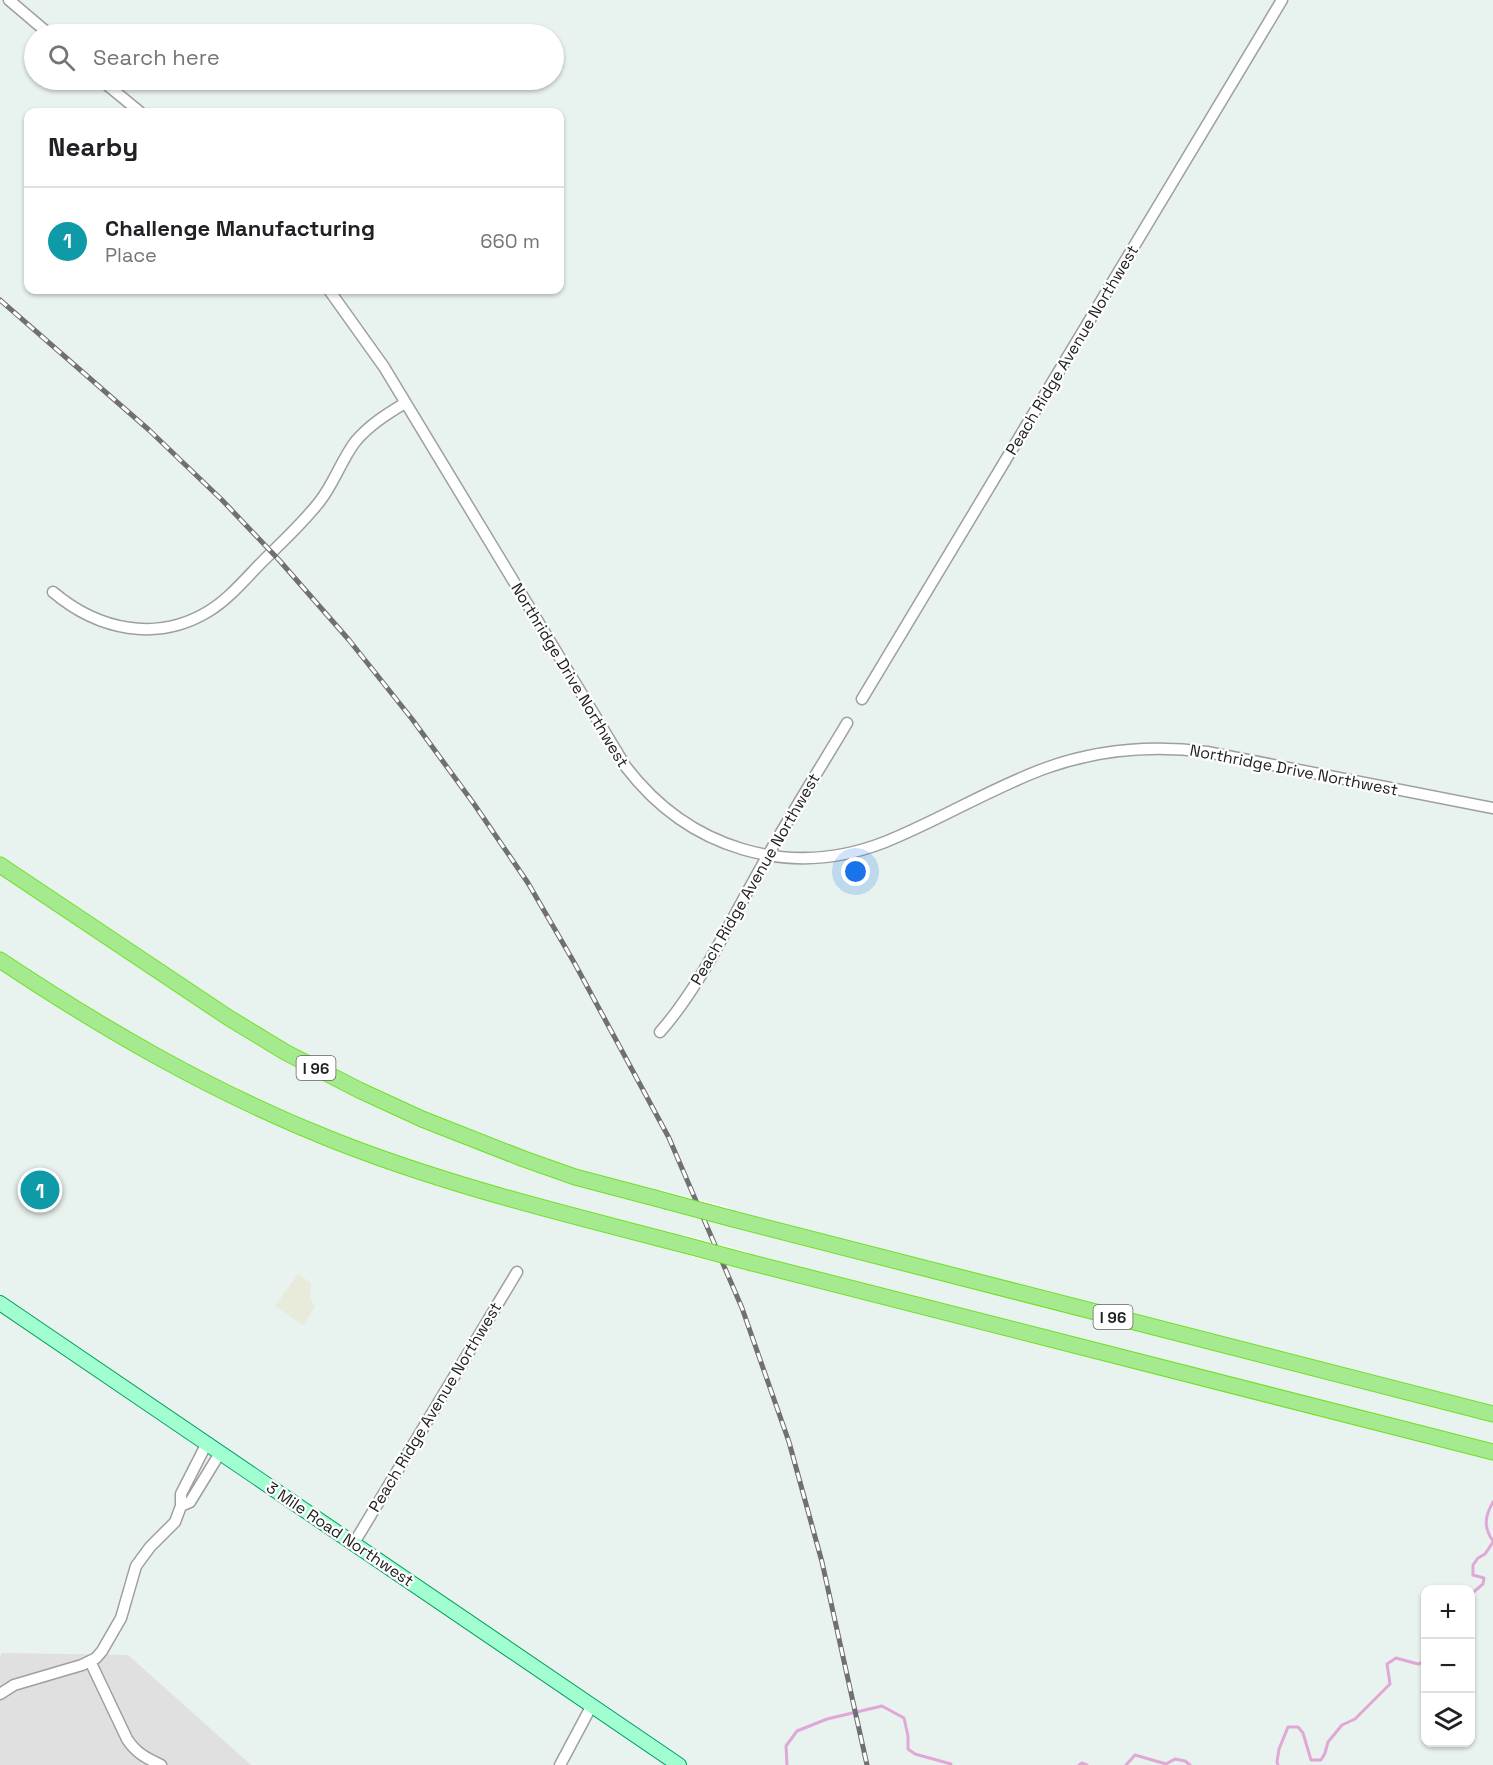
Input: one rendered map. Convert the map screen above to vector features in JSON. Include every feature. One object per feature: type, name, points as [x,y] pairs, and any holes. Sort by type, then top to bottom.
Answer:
[{"type":"highway","name":"I 96","points":[[0,865],[229,1018],[285,1052],[422,1119],[524,1160],[576,1177],[666,1201],[1493,1414]]},
{"type":"highway","name":"I 96","points":[[0,960],[143,1050],[296,1125],[356,1149],[479,1190],[752,1263],[1493,1452]]},
{"type":"highway","points":[[1430,1397],[1493,1409]]},
{"type":"highway","points":[[1366,1420],[1493,1462]]},
{"type":"main road","name":"3 Mile Road Northwest","points":[[0,1304],[680,1765]]},
{"type":"street","points":[[9,0],[37,24]]},
{"type":"street","name":"Peach Ridge Avenue Northwest","points":[[862,699],[1282,0]]},
{"type":"street","points":[[113,90],[135,108]]},
{"type":"street","name":"Northridge Drive Northwest","points":[[332,294],[370,345],[608,740],[633,776],[658,803],[689,826],[730,846],[768,855],[813,858],[861,850],[894,838],[1045,768],[1094,754],[1133,749],[1175,748],[1207,752],[1493,808]]},
{"type":"street","points":[[53,592],[88,616],[108,624],[132,629],[169,627],[201,615],[225,599],[308,515],[326,492],[345,458],[365,432],[405,402]]},
{"type":"street","name":"Peach Ridge Avenue Northwest","points":[[660,1032],[674,1016],[705,966],[847,723]]},
{"type":"street","name":"Peach Ridge Avenue Northwest","points":[[354,1543],[517,1272]]},
{"type":"street","points":[[0,1694],[14,1685],[66,1671],[90,1661],[102,1651],[114,1632],[136,1566],[175,1522],[181,1506],[181,1494],[207,1443]]},
{"type":"street","points":[[181,1506],[190,1502],[220,1453]]},
{"type":"street","points":[[90,1661],[126,1739],[145,1758],[161,1765]]},
{"type":"street","points":[[561,1765],[592,1705]]},
{"type":"shaded area","points":[[298,1274],[311,1283],[310,1299],[315,1307],[303,1325],[275,1306]]},
{"type":"shaded area","points":[[2,1653],[128,1655],[251,1765],[0,1765],[0,1657]]},
{"type":"pier","points":[[661,1190],[728,1207],[737,1228],[670,1211]]},
{"type":"pier","points":[[681,1234],[748,1252],[757,1273],[690,1256]]},
{"type":"waterway","points":[[1493,1502],[1486,1522],[1493,1541]]},
{"type":"waterway","points":[[1475,1591],[1483,1584],[1484,1578],[1473,1575],[1473,1565],[1485,1554],[1493,1542]]},
{"type":"waterway","points":[[1278,1765],[1279,1749],[1288,1727],[1298,1727],[1303,1733],[1311,1760],[1321,1760],[1328,1742],[1342,1725],[1355,1719],[1390,1684],[1387,1664],[1396,1658],[1421,1663]]},
{"type":"waterway","points":[[787,1765],[786,1746],[797,1731],[827,1719],[882,1706],[904,1718],[908,1749],[915,1754],[951,1764]]},
{"type":"waterway","points":[[1126,1765],[1135,1755],[1166,1764],[1175,1759],[1185,1761],[1190,1765]]},
{"type":"waterway","points":[[1079,1765],[1082,1763],[1087,1765]]},
{"type":"railway","points":[[0,300],[149,430],[222,500],[279,560],[349,640],[412,719],[528,883],[575,964],[669,1138],[742,1308],[789,1442],[822,1562],[867,1765]]},
{"type":"place","name":"Challenge Manufacturing","points":[[40,1190]]}]
